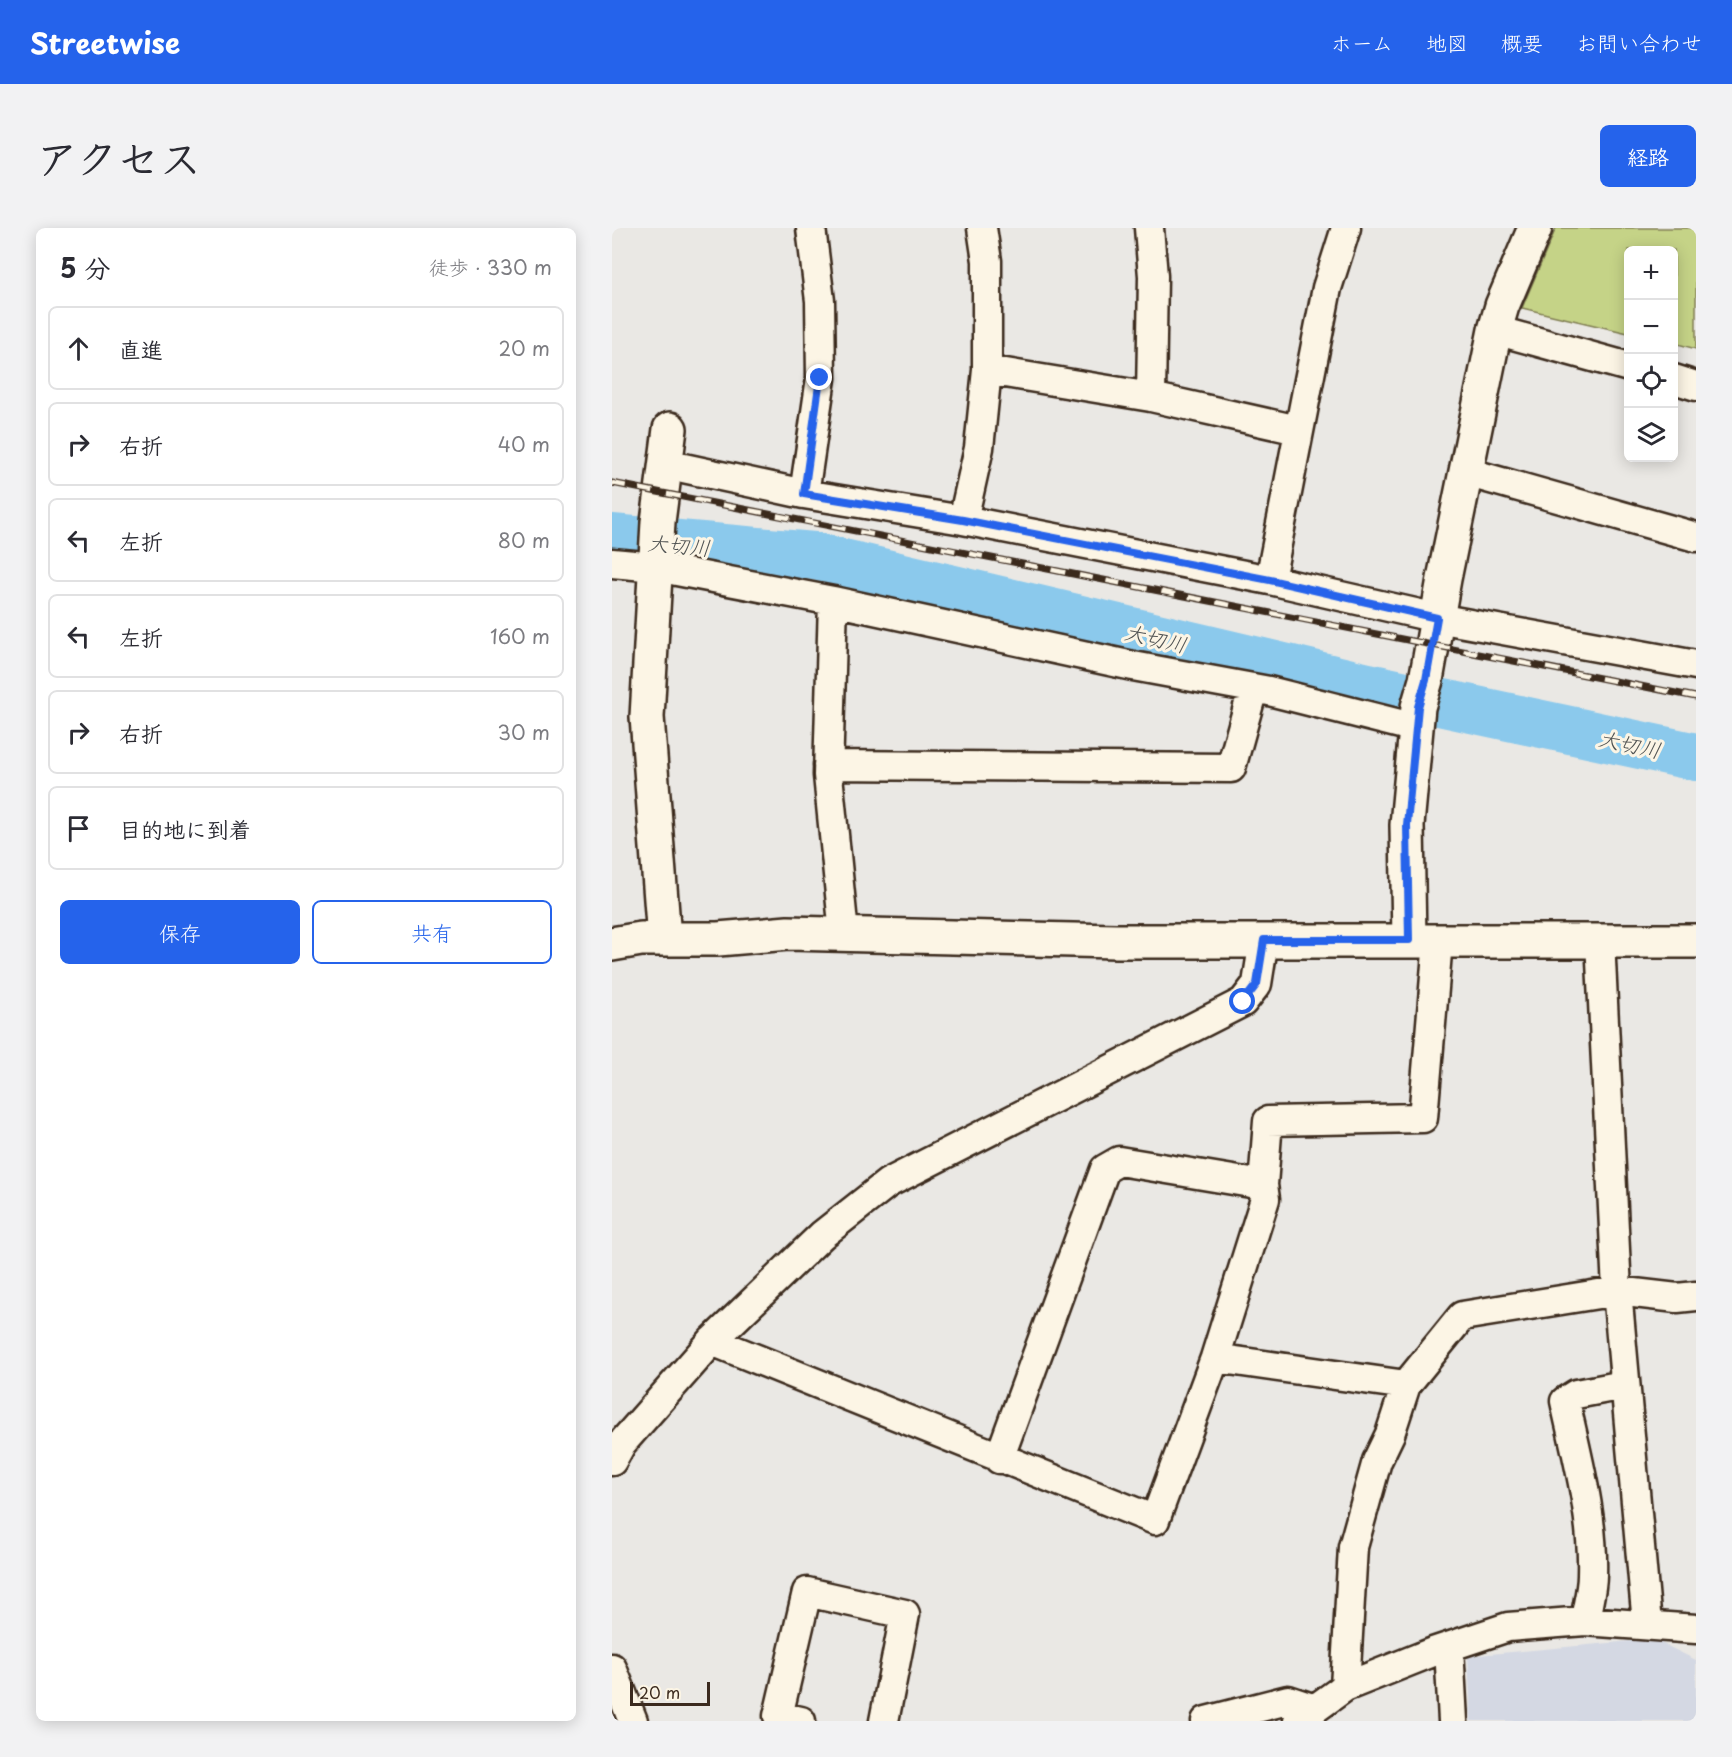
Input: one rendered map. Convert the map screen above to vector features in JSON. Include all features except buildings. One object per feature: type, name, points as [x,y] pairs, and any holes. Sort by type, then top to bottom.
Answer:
[{"type":"street","points":[[804,494],[820,378],[820,302],[811,228]]},
{"type":"street","points":[[963,520],[979,448],[987,370],[987,261],[982,228]]},
{"type":"street","points":[[1149,228],[1153,276],[1151,398]]},
{"type":"street","points":[[1270,580],[1327,288],[1346,228]]},
{"type":"street","points":[[712,1341],[999,1459],[1155,1520],[1215,1358],[1265,1199],[1263,1185],[1268,1121],[1423,1118],[1424,941],[1407,825],[1420,705],[1495,330],[1506,296],[1535,228]]},
{"type":"street","points":[[1495,330],[1624,366]]},
{"type":"street","points":[[987,370],[1151,398],[1298,430]]},
{"type":"street","points":[[1678,380],[1696,386]]},
{"type":"street","points":[[664,939],[647,717],[658,522],[670,429]]},
{"type":"street","points":[[665,464],[804,494],[963,520],[1270,580],[1437,618],[1696,664]]},
{"type":"street","points":[[1466,472],[1696,537]]},
{"type":"street","points":[[612,563],[656,561],[833,601],[1253,688],[1420,705]]},
{"type":"street","points":[[833,601],[828,765],[844,934]]},
{"type":"street","points":[[828,765],[1231,768],[1253,688]]},
{"type":"street","points":[[612,944],[641,939],[717,939],[788,933],[1116,941],[1696,941]]},
{"type":"street","points":[[612,1461],[622,1443],[712,1341],[822,1235],[888,1183],[1243,1002],[1257,984],[1264,940]]},
{"type":"street","points":[[1600,940],[1617,1292],[1647,1624]]},
{"type":"street","points":[[999,1459],[1105,1169],[1119,1161],[1263,1185]]},
{"type":"street","points":[[1345,1687],[1353,1547],[1377,1461],[1390,1434],[1406,1385],[1462,1316],[1617,1292],[1677,1298],[1696,1296]]},
{"type":"street","points":[[1215,1358],[1406,1385]]},
{"type":"street","points":[[1585,1621],[1592,1576],[1589,1535],[1583,1491],[1565,1401],[1576,1394],[1624,1385]]},
{"type":"street","points":[[801,1721],[778,1716],[807,1592],[905,1614],[884,1721]]},
{"type":"street","points":[[1206,1721],[1288,1700],[1306,1715],[1345,1687],[1508,1627],[1585,1621],[1696,1629]]},
{"type":"street","points":[[1449,1647],[1453,1721]]},
{"type":"street","points":[[612,1668],[633,1721]]},
{"type":"shaded area","points":[[1653,1639],[1696,1660],[1696,1721],[1471,1721],[1468,1656]]},
{"type":"green space","points":[[1556,228],[1696,228],[1696,349],[1678,344],[1678,246],[1624,246],[1624,332],[1522,308]]},
{"type":"waterway","name":"大切川","points":[[612,538],[814,556],[1364,686],[1696,757]]},
{"type":"railway","points":[[612,483],[1696,697]]},
{"type":"route","points":[[820,378],[804,494],[963,520],[1270,580],[1437,618],[1426,680],[1418,707],[1407,825],[1409,940],[1264,940],[1257,984],[1243,1002]]}]
